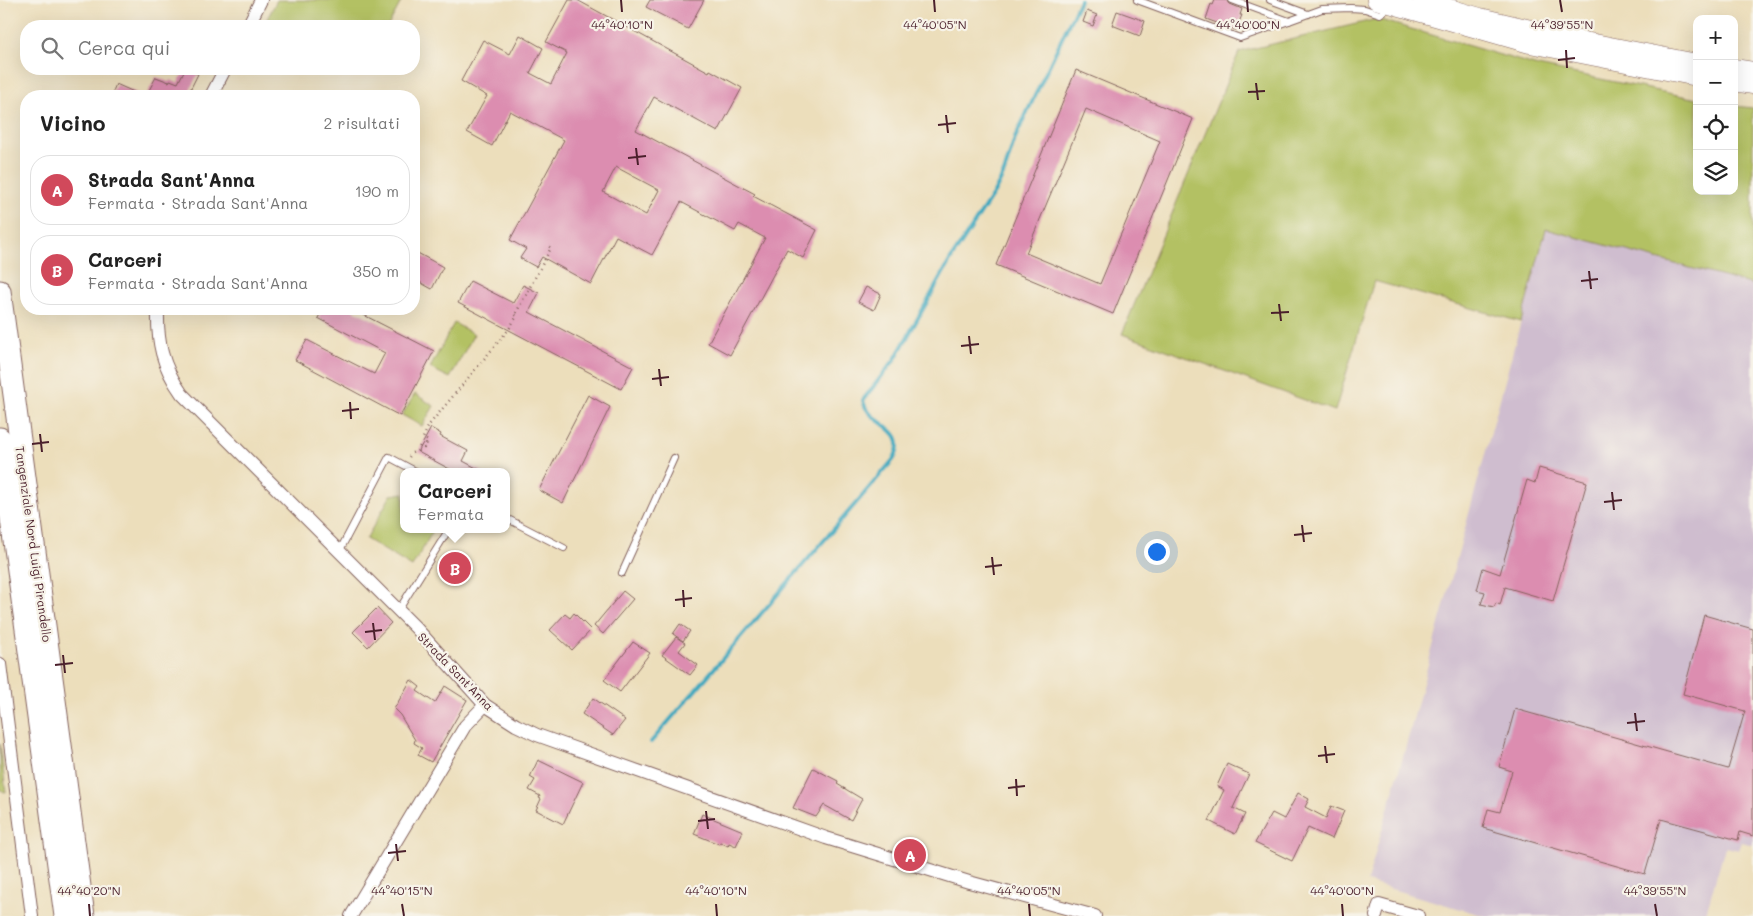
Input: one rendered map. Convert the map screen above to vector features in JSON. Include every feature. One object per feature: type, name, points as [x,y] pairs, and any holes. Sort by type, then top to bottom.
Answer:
[{"type":"highway","name":"Tangenziale Nord Luigi Pirandello","points":[[0,291],[84,916]]},
{"type":"highway","name":"Tangenziale Nord Luigi Pirandello","points":[[0,438],[65,916]]},
{"type":"main road","points":[[1376,0],[1530,44],[1693,76]]},
{"type":"main road","points":[[1422,0],[1480,17],[1569,38],[1693,62]]},
{"type":"main road","points":[[1738,69],[1753,71]]},
{"type":"main road","points":[[1738,83],[1753,85]]},
{"type":"street","points":[[251,20],[261,0]]},
{"type":"street","points":[[214,90],[222,75]]},
{"type":"street","name":"Strada Sant'Anna","points":[[158,315],[160,349],[166,368],[182,394],[398,611],[485,705],[516,725],[537,735],[826,838],[969,882],[1095,916]]},
{"type":"street","points":[[0,664],[32,916]]},
{"type":"street","points":[[351,916],[465,726],[485,705]]},
{"type":"street","points":[[1376,916],[1380,904],[1418,916]]},
{"type":"lane","points":[[1137,0],[1240,38],[1322,9],[1365,9],[1380,14],[1394,6]]},
{"type":"lane","points":[[1232,0],[1289,21]]},
{"type":"lane","points":[[1270,0],[1308,14]]},
{"type":"lane","points":[[339,552],[389,457],[410,468]]},
{"type":"lane","points":[[622,573],[674,458]]},
{"type":"lane","points":[[510,520],[564,548]]},
{"type":"lane","points":[[398,611],[447,533]]},
{"type":"path","points":[[405,465],[412,453],[417,451],[420,446],[424,448],[428,442],[423,438],[429,425],[517,316],[514,314],[551,248],[548,246]]},
{"type":"shaded area","points":[[1546,229],[1753,285],[1753,845],[1742,842],[1739,850],[1725,847],[1705,916],[1485,916],[1367,882],[1403,757]]},
{"type":"green space","points":[[277,0],[402,0],[391,20],[267,20]]},
{"type":"green space","points":[[1377,19],[1538,66],[1693,98],[1693,195],[1738,195],[1738,106],[1753,108],[1753,285],[1546,229],[1521,322],[1374,281],[1335,411],[1122,334],[1239,52]]},
{"type":"green space","points":[[454,323],[474,334],[450,378],[430,368]]},
{"type":"green space","points":[[415,394],[434,406],[422,426],[402,415]]},
{"type":"green space","points":[[400,494],[400,533],[432,533],[412,567],[366,539],[391,495]]},
{"type":"green space","points":[[0,744],[6,793],[0,789]]},
{"type":"building","points":[[569,0],[577,0],[742,88],[718,132],[654,97],[636,130],[755,194],[753,196],[817,230],[803,258],[787,249],[730,355],[708,343],[765,238],[739,224],[735,231],[681,202],[652,255],[616,236],[591,284],[542,257],[536,267],[520,258],[526,249],[510,240],[564,140],[510,111],[492,146],[467,132],[487,96],[461,81],[483,40],[510,54],[520,35],[543,48],[530,73],[551,84],[567,53],[546,42]],"holes":[[[616,167],[659,190],[646,215],[603,192]]]},
{"type":"building","points":[[650,0],[704,0],[688,29],[646,7]]},
{"type":"building","points":[[1215,0],[1227,0],[1230,4],[1242,9],[1240,15],[1242,15],[1236,30],[1206,19],[1211,4],[1213,5]]},
{"type":"building","points":[[1087,11],[1097,15],[1093,26],[1083,22]]},
{"type":"building","points":[[1117,11],[1145,21],[1140,36],[1112,25]]},
{"type":"building","points":[[1076,70],[1193,119],[1113,314],[996,265]],"holes":[[[1086,109],[1160,141],[1100,284],[1026,253]]]},
{"type":"building","points":[[182,75],[198,75],[190,90],[149,90],[156,77],[178,83]]},
{"type":"building","points":[[116,84],[130,90],[114,90]]},
{"type":"building","points":[[420,254],[443,267],[432,289],[420,282]]},
{"type":"building","points":[[470,281],[513,303],[523,285],[539,293],[529,312],[633,367],[621,389],[458,303]]},
{"type":"building","points":[[866,287],[881,294],[874,310],[858,302]]},
{"type":"building","points":[[320,315],[364,315],[434,351],[400,416],[295,360],[307,340],[374,374],[385,353],[318,318]]},
{"type":"building","points":[[588,395],[610,407],[563,503],[539,490]]},
{"type":"building","points":[[431,428],[441,434],[440,436],[468,451],[463,461],[476,468],[448,468],[418,452]]},
{"type":"building","points":[[1539,468],[1587,482],[1553,601],[1505,587],[1500,605],[1496,603],[1494,607],[1481,604],[1485,592],[1477,590],[1483,568],[1500,574],[1527,480],[1535,483]]},
{"type":"building","points":[[623,591],[633,599],[603,634],[594,626]]},
{"type":"building","points":[[377,608],[391,623],[368,647],[353,632]]},
{"type":"building","points":[[574,613],[591,630],[572,650],[550,630],[565,614],[570,618]]},
{"type":"building","points":[[1704,615],[1753,629],[1753,836],[1740,832],[1738,840],[1661,819],[1645,874],[1483,828],[1488,809],[1500,812],[1512,771],[1499,767],[1515,709],[1728,769],[1745,711],[1683,694]]},
{"type":"building","points":[[680,624],[690,631],[683,641],[673,634]]},
{"type":"building","points":[[676,637],[685,643],[679,651],[698,665],[690,675],[662,655]]},
{"type":"building","points":[[633,642],[650,653],[620,692],[604,680]]},
{"type":"building","points":[[411,680],[420,687],[417,691],[435,703],[445,686],[467,700],[431,762],[418,755],[422,748],[414,743],[415,740],[400,715],[394,709]]},
{"type":"building","points":[[593,698],[625,720],[613,735],[582,714]]},
{"type":"building","points":[[538,760],[583,782],[563,824],[536,810],[541,799],[539,798],[540,796],[529,790],[535,780],[530,777]]},
{"type":"building","points":[[1227,764],[1249,774],[1233,808],[1245,814],[1235,834],[1209,821],[1224,790],[1217,786]]},
{"type":"building","points":[[813,768],[838,781],[837,784],[862,799],[851,820],[824,805],[816,817],[793,808]]},
{"type":"building","points":[[1298,793],[1309,799],[1305,807],[1326,818],[1331,806],[1344,811],[1332,839],[1308,828],[1292,861],[1255,843],[1272,813],[1284,819]]},
{"type":"building","points":[[702,814],[743,831],[736,846],[729,843],[728,846],[720,842],[719,844],[694,834]]},
{"type":"waterway","points":[[651,742],[893,460],[898,449],[894,433],[873,416],[863,400],[895,359],[951,259],[994,193],[1004,173],[1015,138],[1080,0]]},
{"type":"place","name":"Carceri","points":[[455,568]]},
{"type":"place","name":"Strada Sant'Anna","points":[[910,855]]}]
